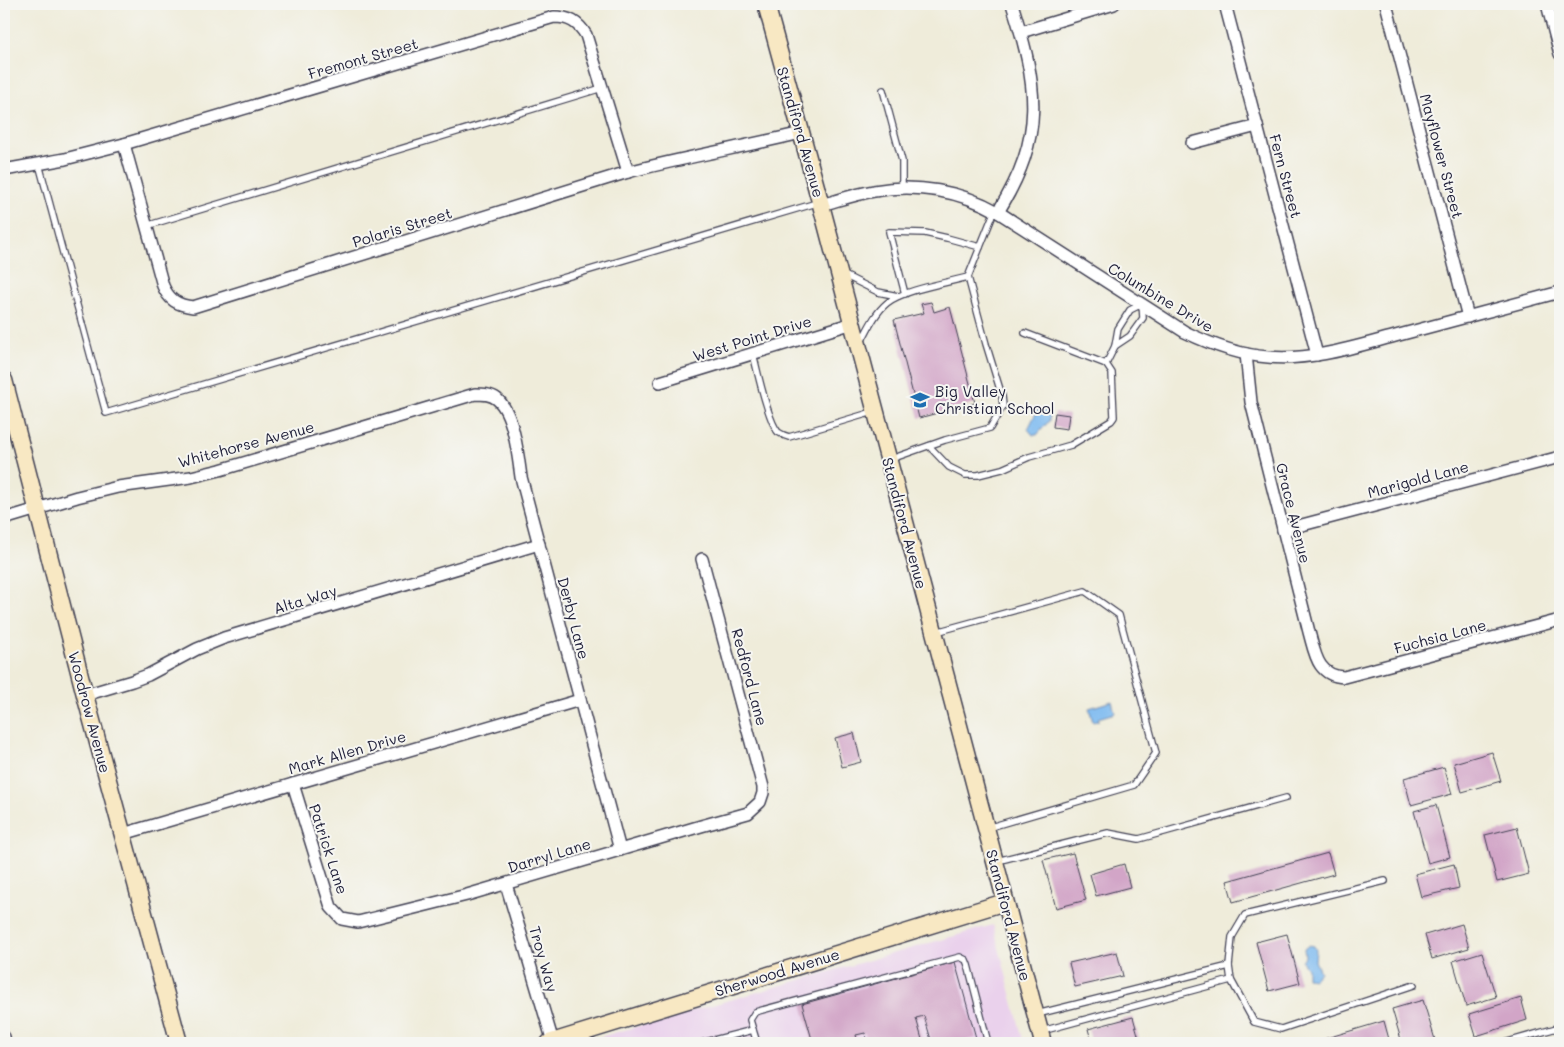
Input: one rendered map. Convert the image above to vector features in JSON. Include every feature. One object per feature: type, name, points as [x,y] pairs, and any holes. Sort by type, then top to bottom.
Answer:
[{"type":"street","name":"Standiford Avenue","points":[[766,4],[821,203],[1042,1037]]},
{"type":"street","points":[[997,211],[1012,189],[1024,162],[1030,137],[1033,111],[1030,65],[1012,4]]},
{"type":"street","points":[[1021,32],[1114,4]]},
{"type":"street","name":"Fern Street","points":[[1224,4],[1317,355]]},
{"type":"street","name":"Mayflower Street","points":[[1386,4],[1468,317]]},
{"type":"street","points":[[1547,4],[1560,54]]},
{"type":"street","name":"Fremont Street","points":[[4,170],[65,160],[124,144],[554,17],[564,17],[580,26],[586,35],[628,172]]},
{"type":"street","points":[[1192,143],[1257,126]]},
{"type":"street","name":"Polaris Street","points":[[124,144],[162,286],[167,295],[177,303],[193,307],[628,172],[672,160],[801,133]]},
{"type":"street","name":"Columbine Drive","points":[[821,203],[874,191],[902,188],[922,188],[969,198],[997,211],[1185,332],[1211,344],[1246,354],[1269,358],[1317,355],[1560,292]]},
{"type":"street","name":"West Point Drive","points":[[660,382],[853,323]]},
{"type":"street","name":"Grace Avenue","points":[[1246,354],[1251,402],[1283,530],[1317,662],[1328,674]]},
{"type":"street","name":"Woodrow Avenue","points":[[4,380],[85,694],[180,1043]]},
{"type":"street","name":"Whitehorse Avenue","points":[[4,519],[118,487],[191,477],[220,470],[475,394],[486,394],[494,397]]},
{"type":"street","name":"Derby Lane","points":[[494,397],[504,406],[508,415],[521,477],[620,850]]},
{"type":"street","name":"Marigold Lane","points":[[1283,530],[1560,457]]},
{"type":"street","name":"Alta Way","points":[[85,694],[140,678],[197,649],[224,638],[539,544]]},
{"type":"street","name":"Redford Lane","points":[[702,559],[763,787],[760,802]]},
{"type":"street","name":"Fuchsia Lane","points":[[1328,674],[1344,677],[1560,620]]},
{"type":"street","name":"Mark Allen Drive","points":[[123,834],[580,700]]},
{"type":"street","name":"Patrick Lane","points":[[292,784],[331,907],[342,919]]},
{"type":"street","name":"Darryl Lane","points":[[342,919],[358,922],[467,895],[748,813],[760,802]]},
{"type":"street","name":"Troy Way","points":[[506,884],[551,1043]]},
{"type":"street","name":"Sherwood Avenue","points":[[551,1043],[1005,902]]},
{"type":"street","points":[[4,1037],[5,1043]]},
{"type":"lane","points":[[146,226],[602,88]]},
{"type":"lane","points":[[883,90],[902,161],[902,188]]},
{"type":"lane","points":[[39,164],[106,414],[821,203]]},
{"type":"lane","points":[[889,460],[990,428],[1003,406],[1002,396],[968,277],[997,211]]},
{"type":"lane","points":[[905,294],[888,232],[925,233],[980,248]]},
{"type":"lane","points":[[839,273],[878,292],[898,296]]},
{"type":"lane","points":[[859,347],[876,317],[886,304],[898,296],[968,277]]},
{"type":"lane","points":[[1106,364],[1115,346],[1118,330],[1130,310],[1142,304],[1143,318],[1130,336],[1115,346]]},
{"type":"lane","points":[[929,446],[949,467],[965,475],[978,475],[1002,469],[1029,457],[1071,445],[1111,421],[1114,417],[1112,373],[1106,364],[1025,333]]},
{"type":"lane","points":[[753,354],[771,419],[777,431],[783,435],[789,437],[876,411]]},
{"type":"lane","points":[[934,632],[1085,592],[1119,615],[1156,752],[1134,785],[986,828]]},
{"type":"lane","points":[[994,861],[1108,833],[1139,839],[1286,798]]},
{"type":"lane","points":[[1385,881],[1246,915],[1232,937],[1229,966],[1231,980],[1254,1022],[1281,1029],[1414,985]]},
{"type":"lane","points":[[757,1043],[750,1020],[755,1012],[960,957],[966,960],[968,965],[988,1043]]},
{"type":"lane","points":[[1035,1014],[1229,966]]},
{"type":"lane","points":[[1042,1037],[1231,980]]},
{"type":"lane","points":[[1504,1043],[1560,1027]]},
{"type":"lane","points":[[702,1043],[753,1030]]},
{"type":"shaded area","points":[[993,925],[1024,1043],[579,1043]]},
{"type":"water","points":[[1038,409],[1050,411],[1049,421],[1037,435],[1033,435],[1028,429]]},
{"type":"water","points":[[1112,701],[1115,713],[1098,718],[1099,720],[1093,722],[1089,708]]},
{"type":"water","points":[[1309,945],[1314,946],[1316,950],[1315,961],[1320,972],[1314,979],[1307,978],[1307,968],[1302,961],[1305,956],[1304,949]]},
{"type":"building","points":[[931,302],[934,312],[950,307],[975,403],[919,418],[894,320],[924,313],[921,304]]},
{"type":"building","points":[[1055,413],[1069,415],[1067,429],[1053,427]]},
{"type":"building","points":[[854,733],[861,762],[842,767],[835,738]]},
{"type":"building","points":[[1492,752],[1501,781],[1462,792],[1454,763]]},
{"type":"building","points":[[1444,767],[1452,794],[1411,805],[1404,778]]},
{"type":"building","points":[[1436,805],[1450,857],[1428,863],[1414,811]]},
{"type":"building","points":[[1517,827],[1529,874],[1497,882],[1485,835]]},
{"type":"building","points":[[1073,853],[1086,900],[1056,908],[1043,860]]},
{"type":"building","points":[[1328,853],[1334,874],[1233,902],[1227,881]]},
{"type":"building","points":[[1124,864],[1130,887],[1096,896],[1090,874]]},
{"type":"building","points":[[1454,864],[1459,888],[1421,897],[1415,874]]},
{"type":"building","points":[[1462,924],[1469,948],[1432,959],[1425,935]]},
{"type":"building","points":[[1287,934],[1300,983],[1269,991],[1256,942]]},
{"type":"building","points":[[1117,952],[1123,976],[1075,987],[1069,963]]},
{"type":"building","points":[[1482,952],[1496,997],[1466,1006],[1453,961]]},
{"type":"building","points":[[955,962],[976,1038],[955,1043],[932,1043],[924,1016],[916,1018],[923,1043],[867,1043],[865,1033],[856,1035],[858,1043],[813,1043],[802,1004]]},
{"type":"building","points":[[1521,998],[1527,1020],[1476,1036],[1469,1014]]},
{"type":"building","points":[[1423,1000],[1436,1043],[1402,1043],[1392,1009]]},
{"type":"building","points":[[1133,1017],[1140,1042],[1092,1043],[1088,1029]]},
{"type":"building","points":[[1384,1021],[1390,1043],[1310,1043]]},
{"type":"place","name":"Big Valley Christian School","points":[[920,400]]}]
